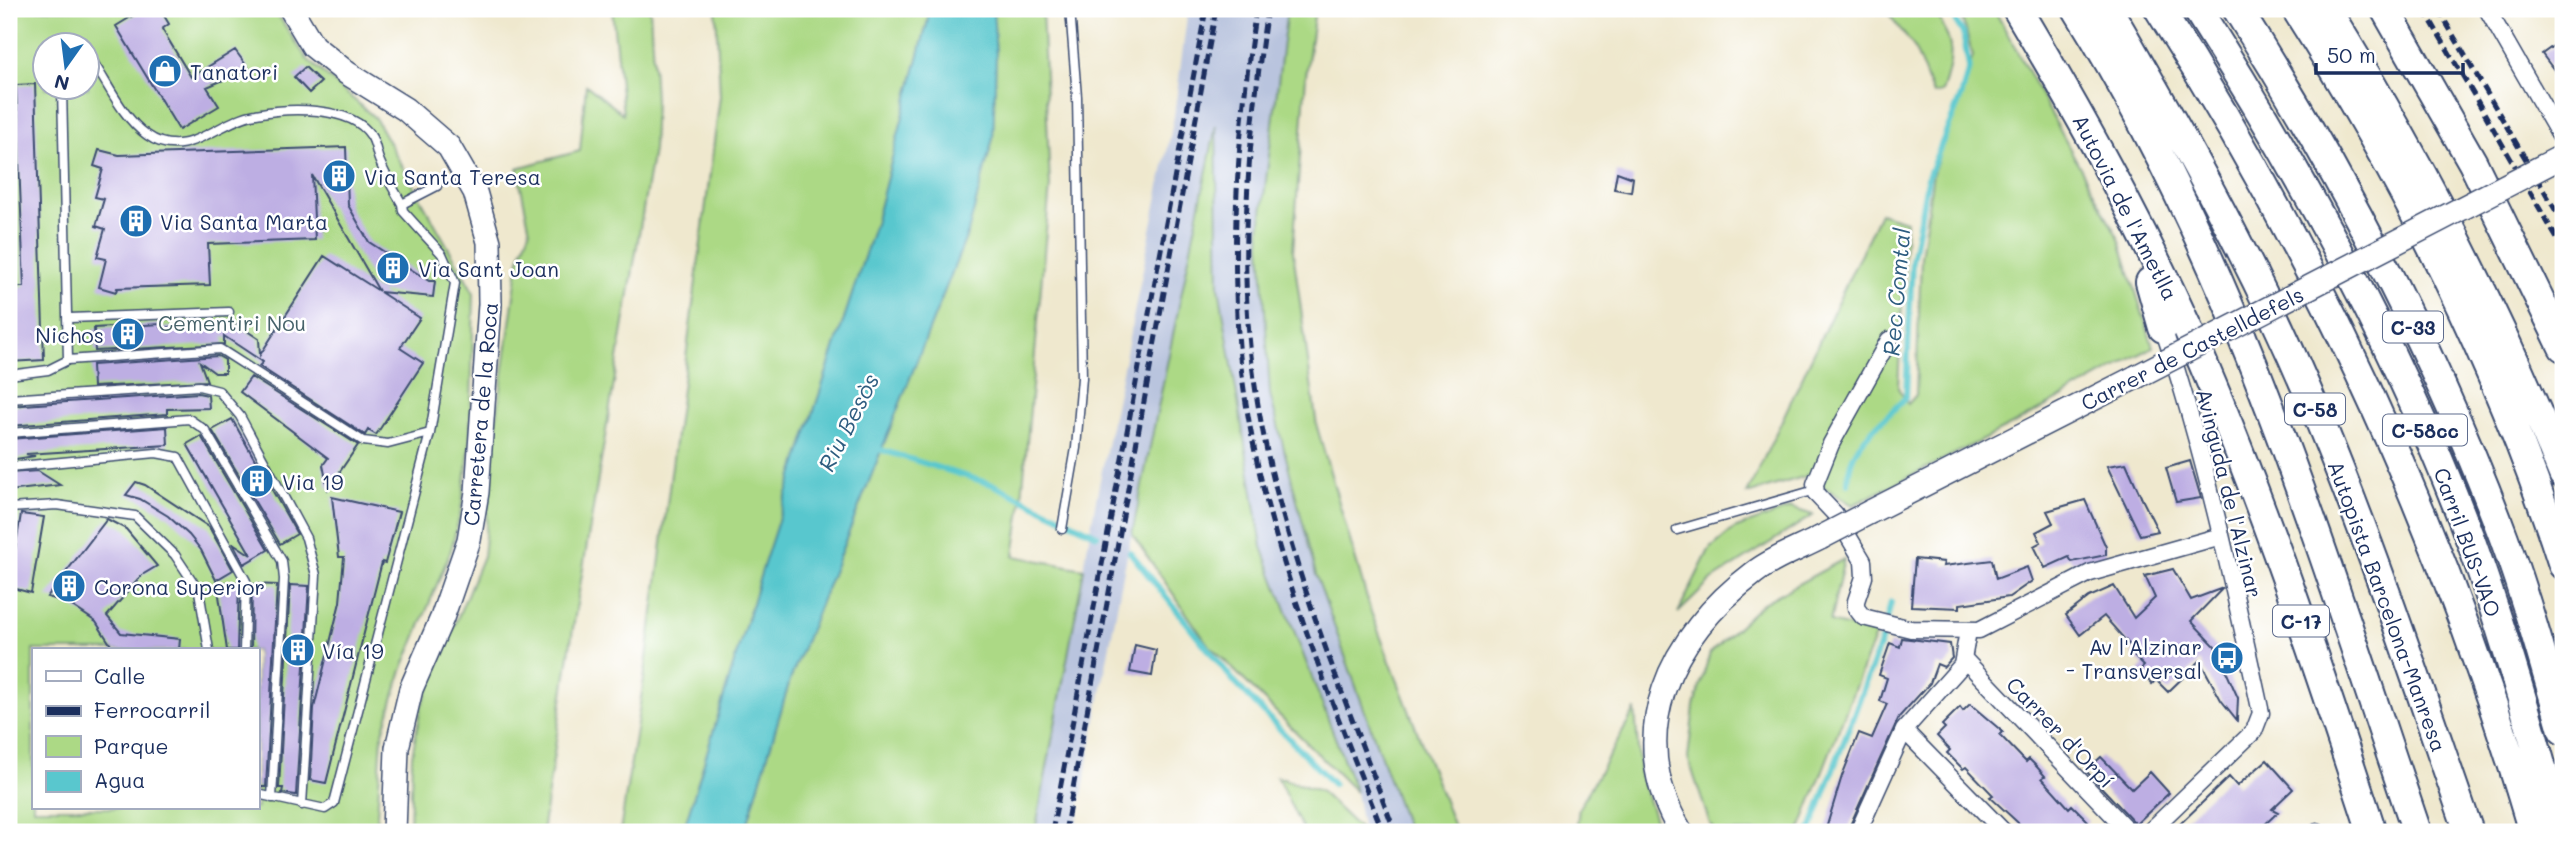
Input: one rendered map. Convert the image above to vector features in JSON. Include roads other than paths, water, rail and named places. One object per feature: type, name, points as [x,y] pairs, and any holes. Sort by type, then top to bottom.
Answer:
[{"type":"highway","name":"Autovia de l'Ametlla","points":[[2017,9],[2131,212],[2222,412],[2312,648],[2372,832]]},
{"type":"highway","points":[[2077,9],[2124,88],[2203,241],[2265,389],[2417,832]]},
{"type":"highway","name":"Autopista Barcelona-Manresa","points":[[2108,9],[2193,161],[2291,356],[2376,566],[2469,832]]},
{"type":"highway","points":[[2159,9],[2272,196],[2354,356],[2414,495],[2478,658],[2533,832]]},
{"type":"highway","name":"Carril BUS-VAO","points":[[2197,9],[2259,108],[2329,233],[2410,397],[2472,545],[2526,712],[2560,832]]},
{"type":"highway","name":"C-33","points":[[2236,9],[2357,216],[2409,317],[2472,456],[2505,541],[2563,730]]},
{"type":"highway","points":[[2295,9],[2404,195],[2445,275],[2518,438],[2563,565]]},
{"type":"highway","points":[[2326,9],[2431,190],[2504,340],[2563,474]]},
{"type":"highway","points":[[2385,9],[2473,163],[2563,347]]},
{"type":"highway","points":[[2131,212],[2162,328]]},
{"type":"street","name":"Carretera de la Roca","points":[[291,9],[313,46],[347,74],[405,109],[449,147],[475,192],[489,242],[490,304],[477,492],[469,540],[442,618],[411,689],[397,748],[394,832]]},
{"type":"street","points":[[2487,9],[2563,141]]},
{"type":"street","name":"Carrer de Castelldefels","points":[[1681,832],[1661,788],[1655,747],[1658,708],[1669,672],[1687,638],[1719,603],[1756,571],[2563,156]]},
{"type":"street","name":"Avinguda de l'Alzinar","points":[[2148,832],[2253,731],[2261,713],[2189,407],[2162,328]]},
{"type":"street","points":[[1889,340],[1831,444],[1815,490],[1835,514],[1863,561],[1864,577],[1856,608],[1863,617],[1895,626],[1929,631],[1968,631],[1988,627],[2090,573],[2221,536]]},
{"type":"street","points":[[1858,832],[1904,730],[1965,659],[1968,631]]},
{"type":"street","name":"Carrer d'Orpí","points":[[1965,659],[2129,832]]},
{"type":"street","points":[[1904,730],[2004,832]]},
{"type":"lane","points":[[1062,528],[1076,448],[1083,378],[1077,97],[1070,9]]},
{"type":"lane","points":[[102,76],[127,115],[147,135],[167,144],[185,144],[254,114],[327,111],[353,120],[371,136],[382,168],[402,204],[403,211],[442,254],[455,283],[430,433],[334,803],[325,809],[259,795]]},
{"type":"lane","points":[[62,102],[70,318],[68,360]]},
{"type":"lane","points":[[402,204],[437,186]]},
{"type":"lane","points":[[70,318],[229,312]]},
{"type":"lane","points":[[9,375],[48,370],[68,360],[220,349],[363,441],[388,444],[430,433]]},
{"type":"lane","points":[[9,399],[199,386],[219,391],[240,416],[306,538],[316,575],[302,804]]},
{"type":"lane","points":[[9,433],[188,419],[205,430],[282,561],[284,579],[272,798]]},
{"type":"lane","points":[[9,467],[156,453],[178,457],[246,581],[244,648]]},
{"type":"lane","points":[[1677,530],[1815,490]]},
{"type":"lane","points":[[9,508],[57,505],[135,516],[175,555],[199,592],[209,648]]},
{"type":"water","name":"Riu Besòs","points":[[928,9],[993,9],[996,56],[993,138],[968,232],[790,680],[745,832],[683,832],[763,567],[875,224],[928,20]]},
{"type":"waterway","name":"Rec Comtal","points":[[1848,484],[1849,469],[1859,446],[1906,397],[1912,261],[1928,177],[1962,94],[1969,67],[1963,33],[1948,9]]},
{"type":"waterway","points":[[875,448],[994,485],[1097,535]]},
{"type":"waterway","points":[[1130,552],[1236,684],[1333,784]]},
{"type":"waterway","name":"Rec Comtal","points":[[1810,832],[1883,636],[1891,602]]},
{"type":"railway","points":[[1052,832],[1206,9]]},
{"type":"railway","points":[[1065,832],[1216,9]]},
{"type":"railway","points":[[1256,9],[1241,135],[1235,261],[1239,346],[1247,408],[1259,470],[1294,594],[1337,715],[1383,832]]},
{"type":"railway","points":[[1267,9],[1256,93],[1246,219],[1247,304],[1259,409],[1288,533],[1307,594],[1395,832]]},
{"type":"railway","points":[[2424,9],[2563,249]]},
{"type":"railway","points":[[2438,9],[2563,223]]},
{"type":"place","name":"Tanatori","points":[[165,71]]},
{"type":"place","name":"Via Santa Teresa","points":[[339,176]]},
{"type":"place","name":"Via Santa Marta","points":[[136,221]]},
{"type":"place","name":"Via Sant Joan","points":[[393,268]]},
{"type":"place","name":"Nichos","points":[[128,334]]},
{"type":"place","name":"Via 19","points":[[257,481]]},
{"type":"place","name":"Corona Superior","points":[[69,586]]},
{"type":"place","name":"Vía 19","points":[[298,650]]},
{"type":"place","name":"Av l'Alzinar - Transversal","points":[[2227,658]]},
{"type":"park label","name":"Cementiri Nou","points":[[232,322]]}]
